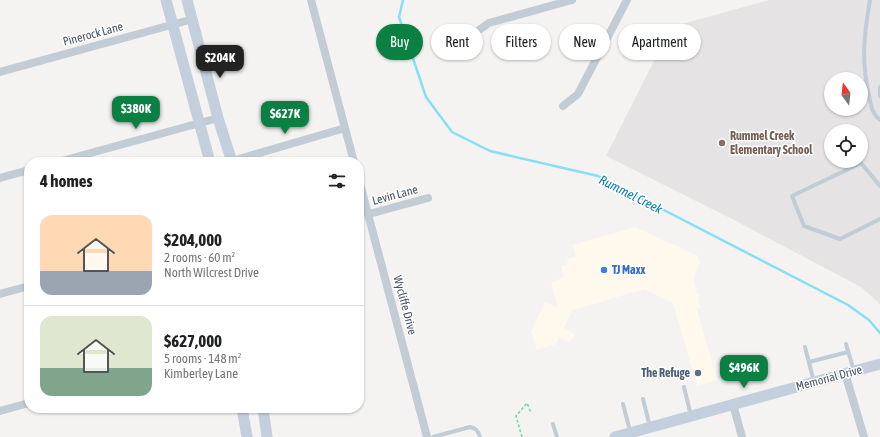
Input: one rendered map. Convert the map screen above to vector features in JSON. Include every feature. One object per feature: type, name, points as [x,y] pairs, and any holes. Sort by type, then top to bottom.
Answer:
[{"type":"main road","points":[[166,0],[209,157]]},
{"type":"main road","points":[[187,0],[218,118],[231,157]]},
{"type":"main road","name":"Memorial Drive","points":[[615,437],[879,364]]},
{"type":"main road","points":[[243,413],[247,437]]},
{"type":"main road","points":[[264,413],[267,437]]},
{"type":"street","points":[[311,0],[353,157]]},
{"type":"street","points":[[483,27],[489,23],[572,0]]},
{"type":"street","points":[[563,106],[578,94],[627,0]]},
{"type":"street","name":"Pinerock Lane","points":[[0,72],[193,19]]},
{"type":"street","points":[[76,157],[218,118]]},
{"type":"street","points":[[246,157],[345,128]]},
{"type":"street","points":[[0,178],[24,171]]},
{"type":"street","name":"Wycliffe Drive","points":[[364,197],[427,437]]},
{"type":"street","name":"Levin Lane","points":[[369,214],[428,198]]},
{"type":"street","points":[[0,294],[24,287]]},
{"type":"street","points":[[850,372],[864,437]]},
{"type":"street","points":[[0,411],[24,404]]},
{"type":"street","points":[[733,404],[742,437]]},
{"type":"lane","points":[[870,0],[864,32],[864,73],[871,107],[876,117],[880,120]]},
{"type":"lane","points":[[880,88],[880,96]]},
{"type":"lane","points":[[880,186],[861,163],[792,196],[804,226],[840,239],[880,219]]},
{"type":"lane","points":[[846,344],[850,372]]},
{"type":"lane","points":[[805,347],[814,382]]},
{"type":"lane","points":[[809,362],[848,352]]},
{"type":"lane","points":[[684,387],[691,416]]},
{"type":"lane","points":[[643,399],[650,427]]},
{"type":"lane","points":[[623,404],[631,433]]},
{"type":"lane","points":[[553,424],[556,437]]},
{"type":"lane","points":[[433,437],[443,436],[470,427],[474,428],[480,437]]},
{"type":"path","points":[[522,437],[516,416],[527,403],[531,413]]},
{"type":"shaded area","name":"Rummel Creek Elementary School","points":[[769,0],[880,0],[880,304],[861,287],[732,219],[606,156],[654,60],[701,60],[701,24],[682,24]]},
{"type":"shaded area","points":[[635,227],[698,256],[700,263],[693,279],[697,294],[700,295],[698,300],[701,308],[697,309],[717,380],[697,386],[673,303],[644,289],[573,310],[564,328],[575,334],[570,343],[559,337],[556,344],[537,350],[531,331],[545,302],[558,307],[551,282],[564,278],[561,266],[568,264],[567,259],[576,257],[572,245]]},
{"type":"waterway","name":"Rummel Creek","points":[[403,0],[399,17],[426,97],[452,132],[490,151],[598,176],[848,305],[869,320],[880,333]]},
{"type":"place","name":"Rummel Creek Elementary School","points":[[722,143]]},
{"type":"place","name":"TJ Maxx","points":[[604,270]]},
{"type":"place","name":"The Refuge","points":[[698,373]]}]
